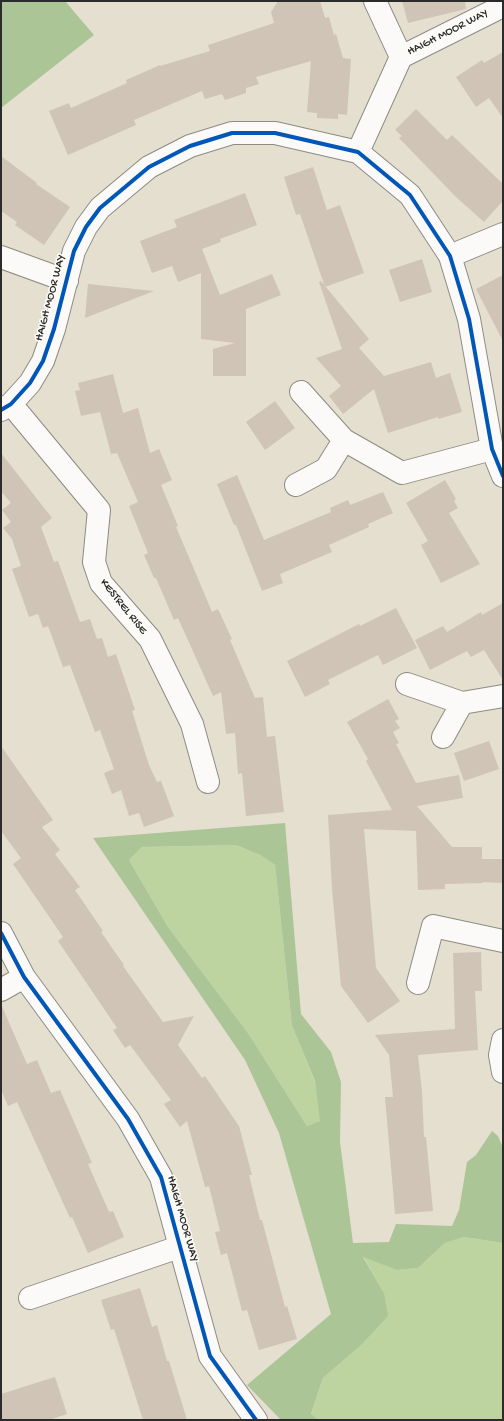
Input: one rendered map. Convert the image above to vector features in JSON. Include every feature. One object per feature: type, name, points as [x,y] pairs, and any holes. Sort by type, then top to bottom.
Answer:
[{"type":"street","name":"HAIGH MOOR WAY","points":[[375,1],[401,57]]},
{"type":"street","name":"HAIGH MOOR WAY","points":[[358,152],[401,57],[495,10]]},
{"type":"street","name":"HAIGH MOOR WAY","points":[[6,407],[30,383],[43,361],[54,329],[74,251],[86,227],[100,208],[149,167],[190,146],[232,133],[275,133],[358,152],[410,195],[450,256],[469,319],[492,449],[503,476]]},
{"type":"street","points":[[450,256],[503,234]]},
{"type":"street","name":"HAIGH MOOR WAY","points":[[1,257],[67,281]]},
{"type":"street","points":[[301,392],[344,440],[402,473],[492,449]]},
{"type":"street","name":"KESTREL RISE","points":[[6,407],[98,510],[94,562],[101,583],[150,639],[192,724],[208,782]]},
{"type":"street","points":[[296,485],[326,469],[344,440]]},
{"type":"street","points":[[407,684],[462,703],[503,696]]},
{"type":"street","points":[[443,737],[462,703]]},
{"type":"street","points":[[418,983],[433,926],[503,941]]},
{"type":"street","name":"HAIGH MOOR WAY","points":[[1,933],[24,977],[128,1119],[160,1177],[210,1356],[256,1420]]},
{"type":"street","points":[[1,990],[24,977]]},
{"type":"street","points":[[503,1040],[500,1055],[503,1072]]},
{"type":"street","points":[[30,1298],[179,1247]]},
{"type":"green space","points":[[1,1],[65,1],[94,35],[1,108]]},
{"type":"green space","points":[[285,823],[301,1014],[331,1052],[341,1082],[340,1142],[353,1243],[389,1242],[396,1224],[452,1226],[459,1210],[467,1162],[476,1155],[492,1131],[498,1136],[503,1148],[503,1243],[464,1237],[445,1243],[418,1268],[397,1270],[363,1257],[384,1293],[388,1316],[359,1347],[323,1378],[311,1414],[318,1420],[281,1420],[247,1385],[331,1314],[279,1133],[245,1060],[93,838]],"holes":[[[236,845],[260,855],[275,865],[292,1026],[315,1081],[320,1121],[307,1126],[248,1033],[168,927],[129,860],[142,847]]]},
{"type":"green space","points":[[236,845],[260,855],[275,865],[292,1026],[315,1082],[321,1121],[307,1126],[248,1033],[168,927],[129,860],[142,847]]},
{"type":"green space","points":[[464,1237],[503,1243],[503,1420],[318,1420],[311,1415],[323,1378],[359,1347],[384,1293],[363,1256],[397,1270],[418,1268],[445,1243]]},
{"type":"building","points":[[278,1],[320,1],[325,18],[329,17],[334,35],[336,34],[343,58],[351,59],[347,115],[338,114],[338,119],[317,118],[317,113],[307,112],[311,61],[256,77],[259,84],[246,88],[246,93],[225,100],[222,94],[205,99],[202,91],[134,120],[136,125],[68,155],[49,111],[69,103],[71,108],[127,83],[126,80],[160,65],[210,51],[208,45],[274,23],[271,12]]},
{"type":"building","points":[[402,1],[465,1],[466,9],[408,23]]},
{"type":"building","points":[[503,52],[503,118],[489,98],[476,107],[456,77],[482,60],[484,63]]},
{"type":"building","points":[[416,109],[447,140],[452,135],[503,184],[503,201],[484,222],[456,197],[399,138],[402,136],[395,130]]},
{"type":"building","points":[[1,156],[37,183],[36,184],[70,207],[44,245],[15,225],[17,222],[1,211]]},
{"type":"building","points":[[313,167],[327,210],[340,205],[364,273],[325,287],[300,214],[296,215],[284,177]]},
{"type":"building","points":[[245,193],[257,225],[220,239],[221,242],[202,249],[220,295],[272,274],[281,295],[246,309],[246,376],[213,376],[213,349],[235,343],[201,339],[201,273],[178,282],[172,266],[152,273],[140,241],[177,227],[174,220]]},
{"type":"building","points":[[422,259],[432,292],[400,302],[389,270]]},
{"type":"building","points":[[503,275],[503,341],[476,289]]},
{"type":"building","points":[[321,281],[369,339],[359,348],[384,376],[431,362],[436,378],[450,373],[462,412],[438,419],[438,417],[388,433],[374,389],[343,414],[329,396],[341,386],[316,358],[342,349],[319,282]]},
{"type":"building","points":[[88,284],[154,291],[85,318]]},
{"type":"building","points":[[113,374],[123,413],[138,408],[150,453],[159,449],[172,480],[161,485],[178,526],[176,527],[212,612],[218,609],[232,639],[230,640],[255,698],[263,697],[267,737],[275,736],[284,812],[246,816],[242,773],[238,774],[235,733],[226,734],[221,692],[213,696],[178,618],[174,620],[156,578],[154,578],[144,555],[148,553],[129,506],[138,502],[117,453],[111,454],[100,412],[81,416],[75,391],[80,390],[78,383]]},
{"type":"building","points":[[275,401],[295,428],[265,450],[246,422]]},
{"type":"building","points":[[1,453],[52,518],[41,527],[54,562],[58,561],[80,622],[90,619],[97,639],[102,638],[108,657],[116,654],[135,710],[132,711],[149,765],[157,782],[161,781],[174,816],[144,827],[139,813],[129,816],[121,790],[112,794],[104,773],[114,769],[100,730],[95,732],[70,665],[63,667],[48,626],[43,628],[38,614],[29,617],[12,569],[21,566],[12,539],[3,528],[11,522],[2,510],[11,503],[1,491]]},
{"type":"building","points":[[237,475],[264,540],[331,512],[330,508],[348,500],[350,505],[383,492],[393,513],[368,524],[369,527],[329,545],[332,552],[280,574],[283,583],[262,591],[236,525],[234,525],[217,484]]},
{"type":"building","points":[[445,480],[456,499],[454,501],[458,508],[449,513],[480,564],[441,583],[421,545],[428,541],[406,503]]},
{"type":"building","points":[[503,603],[503,680],[484,650],[471,657],[467,651],[430,670],[415,640],[443,626],[447,632],[481,612],[482,615]]},
{"type":"building","points":[[396,608],[417,648],[383,665],[378,655],[328,680],[330,684],[305,697],[287,661],[359,624],[360,626]]},
{"type":"building","points":[[388,699],[399,719],[395,721],[400,728],[393,732],[399,743],[396,744],[416,783],[459,775],[463,798],[417,806],[452,847],[482,847],[482,859],[503,859],[503,883],[483,882],[445,884],[445,889],[418,890],[416,831],[364,829],[376,968],[400,1001],[368,1023],[341,986],[332,889],[328,815],[392,810],[366,761],[368,759],[347,722]]},
{"type":"building","points":[[489,741],[499,769],[464,781],[454,753]]},
{"type":"building","points":[[1,746],[53,820],[42,827],[60,850],[55,854],[80,887],[75,890],[103,931],[101,932],[124,965],[123,966],[163,1022],[194,1016],[178,1045],[202,1078],[205,1076],[239,1126],[252,1175],[249,1175],[260,1220],[262,1220],[285,1307],[287,1306],[297,1339],[259,1350],[247,1310],[242,1311],[227,1253],[221,1255],[215,1232],[220,1231],[209,1186],[205,1187],[187,1121],[180,1127],[164,1104],[171,1100],[130,1045],[125,1048],[113,1030],[117,1028],[58,941],[63,937],[13,864],[21,858],[1,831]]},
{"type":"building","points":[[481,952],[482,991],[475,991],[478,1050],[418,1055],[422,1091],[424,1137],[426,1137],[433,1211],[395,1214],[385,1097],[393,1097],[389,1055],[375,1035],[455,1029],[453,953]]},
{"type":"building","points":[[1,1004],[27,1064],[37,1060],[51,1093],[60,1090],[92,1163],[88,1164],[109,1212],[113,1211],[124,1237],[88,1253],[72,1217],[70,1218],[17,1102],[8,1106],[1,1089]]},
{"type":"building","points":[[140,1288],[152,1327],[157,1325],[167,1361],[169,1361],[187,1420],[143,1420],[114,1329],[111,1330],[101,1300]]},
{"type":"building","points":[[55,1377],[67,1414],[49,1420],[1,1420],[1,1394]]},
{"type":"cycle path","points":[[1,410],[11,404],[30,383],[43,361],[54,329],[74,251],[86,227],[100,208],[149,167],[190,146],[232,133],[275,133],[358,152],[410,195],[450,256],[469,319],[492,449],[503,476]]},
{"type":"cycle path","points":[[1,933],[24,977],[128,1119],[161,1177],[210,1356],[256,1420]]}]
